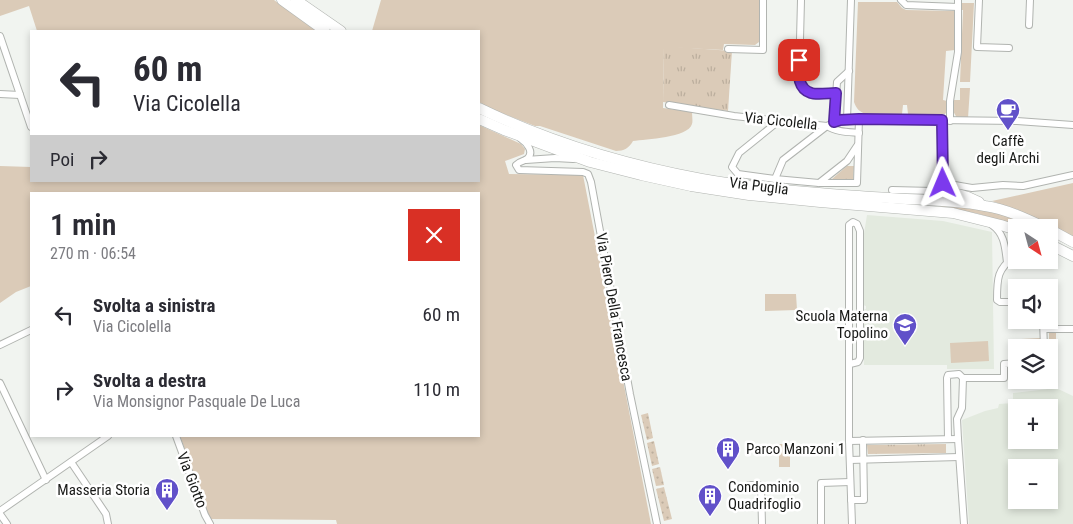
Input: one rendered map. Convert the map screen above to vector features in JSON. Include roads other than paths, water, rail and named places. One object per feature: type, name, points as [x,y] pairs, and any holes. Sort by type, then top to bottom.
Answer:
[{"type":"highway","points":[[282,0],[324,30]]},
{"type":"highway","points":[[296,0],[339,30]]},
{"type":"highway","name":"Via Puglia","points":[[480,109],[566,144],[605,156],[702,179],[812,192],[940,200],[986,206],[1024,219]]},
{"type":"highway","name":"Via Puglia","points":[[480,119],[590,162],[691,186],[811,202],[953,213],[1008,228]]},
{"type":"highway","points":[[943,183],[948,191],[968,196],[986,206]]},
{"type":"highway","name":"Via Puglia","points":[[1058,234],[1073,242]]},
{"type":"highway","points":[[1058,249],[1069,255]]},
{"type":"street","points":[[728,49],[763,50],[763,0]]},
{"type":"street","points":[[801,0],[799,79],[803,87],[811,93],[836,93]]},
{"type":"street","points":[[838,130],[849,72],[852,0]]},
{"type":"street","points":[[901,0],[906,5],[958,3],[958,52],[950,101],[950,121]]},
{"type":"street","points":[[979,0],[978,47],[1009,48]]},
{"type":"street","points":[[1029,25],[1030,0]]},
{"type":"street","points":[[0,36],[30,124]]},
{"type":"street","points":[[840,121],[836,93],[837,82],[849,72]]},
{"type":"street","points":[[0,94],[20,95]]},
{"type":"street","name":"Via Cicolella","points":[[669,105],[734,116],[827,126],[840,121],[859,119],[1017,121],[1073,125]]},
{"type":"street","points":[[780,120],[739,153],[732,167],[738,174],[820,183],[857,183],[859,119]]},
{"type":"street","points":[[942,120],[943,183]]},
{"type":"street","points":[[775,179],[784,160],[827,126],[832,129],[859,133]]},
{"type":"street","name":"Via Piero Della Francesca","points":[[504,130],[525,141],[530,149],[530,154],[527,158],[516,165],[518,170],[583,172],[588,174],[657,524]]},
{"type":"street","points":[[820,183],[847,161],[858,144]]},
{"type":"street","points":[[524,160],[566,158],[590,162]]},
{"type":"street","points":[[892,190],[933,191],[943,183],[972,188],[996,185],[1023,186],[1073,175]]},
{"type":"street","points":[[986,221],[997,229],[1005,242],[1006,262],[997,279],[997,300],[1008,302]]},
{"type":"street","points":[[850,364],[858,362],[860,358],[860,231],[857,224],[853,222],[849,225],[849,441],[852,524]]},
{"type":"street","points":[[849,307],[860,307]]},
{"type":"street","points":[[1044,329],[1044,339]]},
{"type":"street","points":[[1058,329],[1073,329]]},
{"type":"street","points":[[0,345],[30,330]]},
{"type":"street","points":[[948,439],[948,375],[960,374],[963,378],[1004,378],[1004,364],[1008,364]]},
{"type":"street","points":[[963,378],[962,408],[958,419],[958,439],[964,524]]},
{"type":"street","points":[[0,383],[46,480]]},
{"type":"street","points":[[7,524],[0,513],[107,437]]},
{"type":"street","name":"Via Giotto","points":[[176,437],[210,524]]},
{"type":"street","points":[[849,441],[958,439]]},
{"type":"street","points":[[851,500],[864,500],[863,440]]},
{"type":"street","points":[[850,460],[959,457]]},
{"type":"street","points":[[71,462],[106,514],[108,524]]},
{"type":"street","points":[[821,524],[821,482],[850,482]]},
{"type":"street","points":[[749,485],[761,486],[762,524]]},
{"type":"place","name":"Caffè degli Archi","points":[[1008,131]]},
{"type":"place","name":"Scuola Materna Topolino","points":[[905,346]]},
{"type":"place","name":"Parco Manzoni 1","points":[[728,470]]},
{"type":"place","name":"Masseria Storia","points":[[167,511]]},
{"type":"place","name":"Condominio Quadrifoglio","points":[[710,517]]}]
